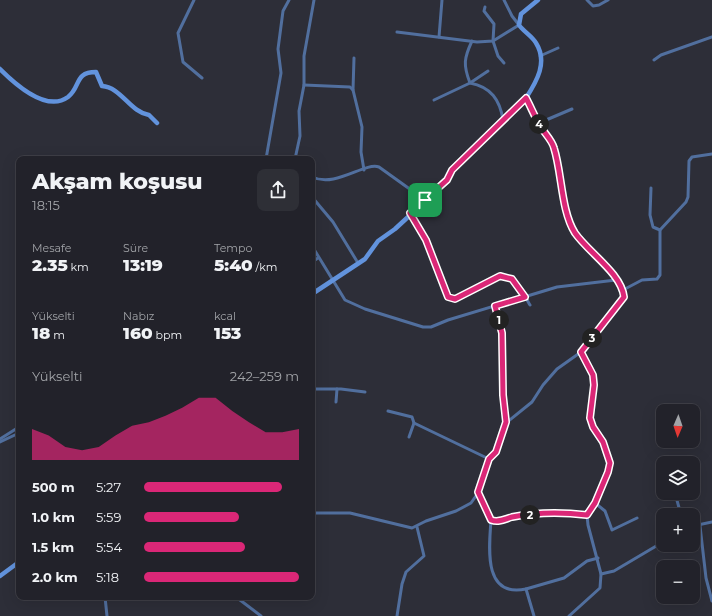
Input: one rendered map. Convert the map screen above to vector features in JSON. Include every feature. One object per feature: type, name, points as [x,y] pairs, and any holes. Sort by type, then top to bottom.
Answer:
[{"type":"street","points":[[194,0],[178,33],[183,62],[202,78]]},
{"type":"street","points":[[267,156],[281,73],[278,49],[283,11],[289,0]]},
{"type":"street","points":[[296,156],[300,136],[299,111],[304,85],[304,56],[314,0]]},
{"type":"street","points":[[439,36],[442,0]]},
{"type":"street","points":[[315,292],[365,258],[378,241],[447,180],[452,170],[526,98],[541,72],[540,56],[536,42],[524,32],[512,16],[504,0]]},
{"type":"street","points":[[397,32],[472,41],[493,41],[519,25],[521,14],[538,0]]},
{"type":"street","points":[[587,0],[593,6],[599,5],[608,0]]},
{"type":"street","points":[[485,7],[484,11],[494,24],[493,41],[498,56],[504,63]]},
{"type":"street","points":[[654,60],[660,54],[712,37]]},
{"type":"street","points":[[470,83],[465,68],[466,54],[472,41]]},
{"type":"street","points":[[540,56],[558,48]]},
{"type":"street","points":[[354,58],[353,90],[362,127],[361,152],[364,170]]},
{"type":"street","points":[[0,69],[16,86],[31,95],[46,100],[59,101],[67,98],[82,75],[88,72],[96,72],[102,86],[111,87],[132,106],[149,115],[157,123]]},
{"type":"street","points":[[434,100],[470,83],[488,71]]},
{"type":"street","points":[[470,83],[480,85],[496,98],[501,106],[503,120]]},
{"type":"street","points":[[304,85],[350,87],[353,90]]},
{"type":"street","points":[[506,422],[532,402],[543,385],[557,369],[581,352],[624,297],[623,290],[609,269],[574,232],[567,214],[554,145],[539,124],[526,98]]},
{"type":"street","points":[[539,124],[572,109]]},
{"type":"street","points":[[623,290],[642,280],[657,279],[660,275],[660,230],[686,202],[688,197],[689,161],[692,157],[712,154]]},
{"type":"street","points":[[315,178],[324,180],[364,170],[374,165],[425,200]]},
{"type":"street","points":[[651,188],[650,215],[653,227],[660,230]]},
{"type":"street","points":[[315,201],[333,222],[358,263]]},
{"type":"street","points":[[410,213],[426,240],[448,297],[455,299],[500,276],[512,279],[530,305]]},
{"type":"street","points":[[315,252],[345,300],[423,327],[431,327],[448,320],[557,287],[616,280]]},
{"type":"street","points":[[315,513],[350,513],[404,527],[417,527],[426,521],[456,511],[471,503],[478,492],[489,459],[496,452],[506,422],[503,395],[502,333],[495,306]]},
{"type":"street","points":[[569,616],[600,588],[601,574],[598,558],[588,525],[587,515],[595,503],[608,472],[610,463],[603,442],[593,427],[590,418],[594,385],[593,375],[581,352]]},
{"type":"street","points":[[315,389],[337,389],[365,392]]},
{"type":"street","points":[[336,402],[337,389]]},
{"type":"street","points":[[388,412],[412,417],[414,423],[409,436]]},
{"type":"street","points":[[414,423],[489,459]]},
{"type":"street","points":[[0,439],[16,430]]},
{"type":"street","points":[[0,442],[16,434]]},
{"type":"street","points":[[478,492],[491,520],[492,575],[501,586],[514,591],[526,589],[564,578],[587,561],[598,558]]},
{"type":"street","points":[[595,503],[605,511],[612,530],[637,518]]},
{"type":"street","points":[[491,520],[496,522],[513,517],[557,512],[587,515]]},
{"type":"street","points":[[712,522],[700,526],[706,578],[712,601]]},
{"type":"street","points":[[397,616],[402,584],[406,572],[424,556],[417,527]]},
{"type":"street","points":[[601,574],[614,571],[656,546]]},
{"type":"street","points":[[0,576],[16,564]]},
{"type":"street","points":[[526,589],[534,616]]},
{"type":"street","points":[[105,600],[107,616]]},
{"type":"street","points":[[240,600],[261,616]]},
{"type":"route","points":[[526,98],[541,126],[554,145],[567,214],[574,232],[609,269],[623,290],[624,297],[618,307],[581,352],[593,375],[594,385],[590,418],[593,427],[603,442],[610,463],[608,472],[595,503],[587,515],[564,512],[541,513],[513,517],[496,522],[491,520],[478,492],[489,459],[496,452],[506,422],[503,395],[504,372],[502,333],[495,306],[525,297],[512,279],[507,276],[500,276],[455,299],[448,297],[426,240],[410,213],[425,200],[447,180],[452,170],[526,98]]}]
